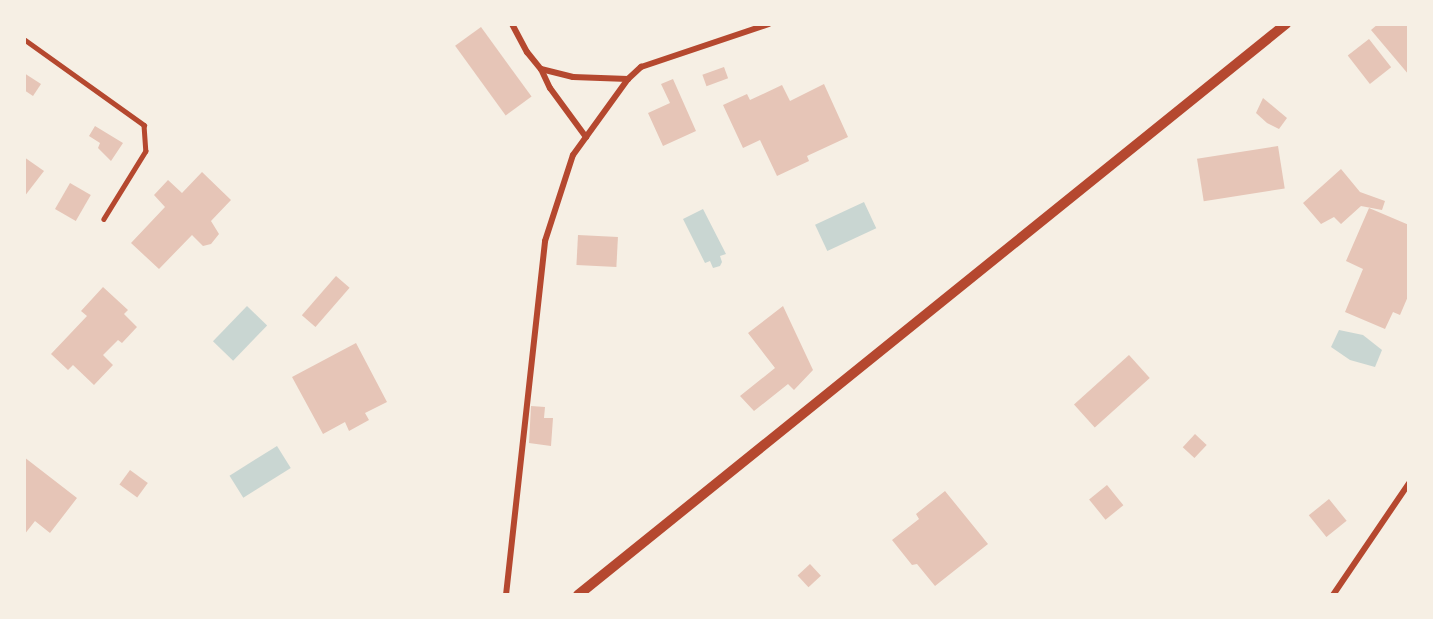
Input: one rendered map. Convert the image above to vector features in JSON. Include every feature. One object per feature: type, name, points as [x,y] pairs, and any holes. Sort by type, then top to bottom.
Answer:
[{"type":"street","points":[[512,24],[526,52],[541,69],[550,88],[586,137]]},
{"type":"street","points":[[506,595],[545,241],[573,155],[628,78],[641,67],[769,24]]},
{"type":"street","points":[[578,595],[1286,24]]},
{"type":"street","points":[[541,69],[573,77],[628,78]]},
{"type":"street","points":[[1333,595],[1409,483]]},
{"type":"lane","points":[[24,39],[144,125],[146,151],[104,219]]},
{"type":"shaded area","points":[[864,202],[876,228],[827,251],[815,225]]},
{"type":"shaded area","points":[[703,209],[726,254],[720,256],[722,262],[720,266],[713,268],[710,261],[705,263],[683,219]]},
{"type":"shaded area","points":[[247,306],[267,325],[233,361],[213,341]]},
{"type":"shaded area","points":[[1339,330],[1363,335],[1382,350],[1375,367],[1350,360],[1331,347]]},
{"type":"shaded area","points":[[277,446],[291,468],[243,498],[230,476]]},
{"type":"building","points":[[1378,24],[1409,24],[1409,75],[1371,30]]},
{"type":"building","points":[[481,27],[532,97],[506,115],[455,46]]},
{"type":"building","points":[[1369,39],[1391,67],[1370,84],[1348,56]]},
{"type":"building","points":[[724,67],[728,78],[706,86],[702,75]]},
{"type":"building","points":[[24,73],[41,84],[33,96],[24,90]]},
{"type":"building","points":[[673,79],[696,131],[663,146],[648,113],[670,103],[661,84]]},
{"type":"building","points":[[824,84],[848,137],[807,156],[809,161],[777,176],[760,140],[743,148],[723,105],[747,94],[750,100],[782,85],[790,101]]},
{"type":"building","points":[[1263,98],[1287,118],[1279,129],[1267,123],[1256,113]]},
{"type":"building","points":[[95,126],[123,143],[111,161],[98,148],[100,143],[89,136]]},
{"type":"building","points":[[1278,146],[1285,188],[1204,201],[1197,159]]},
{"type":"building","points":[[24,157],[44,171],[24,197]]},
{"type":"building","points":[[1341,169],[1360,192],[1385,201],[1382,210],[1361,206],[1341,224],[1334,217],[1321,224],[1303,203]]},
{"type":"building","points":[[202,172],[231,200],[211,221],[219,234],[211,244],[203,246],[192,235],[159,269],[131,243],[165,207],[154,195],[168,180],[182,193]]},
{"type":"building","points":[[70,183],[91,195],[76,221],[55,209]]},
{"type":"building","points":[[1369,208],[1409,225],[1409,294],[1400,315],[1393,312],[1385,329],[1345,312],[1363,269],[1346,261]]},
{"type":"building","points":[[578,235],[618,237],[616,267],[576,265]]},
{"type":"building","points":[[336,276],[350,288],[315,327],[302,315]]},
{"type":"building","points":[[103,287],[128,310],[124,314],[137,327],[122,343],[118,340],[103,355],[113,365],[94,385],[73,365],[68,370],[51,354],[87,316],[81,311]]},
{"type":"building","points":[[783,306],[813,370],[794,390],[788,384],[754,411],[740,396],[775,368],[748,333]]},
{"type":"building","points":[[356,343],[387,402],[365,413],[369,420],[349,431],[345,422],[323,434],[292,377]]},
{"type":"building","points":[[1129,355],[1150,378],[1095,428],[1074,405]]},
{"type":"building","points":[[531,406],[545,407],[544,418],[553,418],[551,446],[529,443]]},
{"type":"building","points":[[1195,434],[1207,445],[1194,458],[1183,447]]},
{"type":"building","points":[[24,457],[77,498],[50,533],[35,521],[24,535]]},
{"type":"building","points":[[130,470],[148,483],[137,497],[119,485]]},
{"type":"building","points":[[1107,485],[1123,505],[1105,520],[1089,499]]},
{"type":"building","points":[[945,491],[988,544],[935,586],[917,564],[912,565],[892,540],[919,519],[916,514]]},
{"type":"building","points":[[1329,499],[1347,521],[1326,537],[1309,515]]},
{"type":"building","points":[[810,564],[821,576],[808,587],[798,576]]}]
